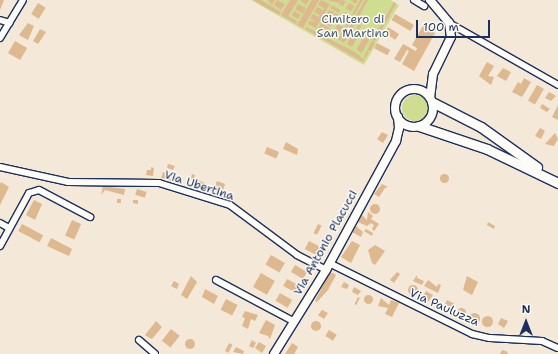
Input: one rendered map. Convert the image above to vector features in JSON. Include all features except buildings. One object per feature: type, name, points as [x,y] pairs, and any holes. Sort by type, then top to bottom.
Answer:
[{"type":"highway","points":[[431,100],[481,127],[558,182]]},
{"type":"highway","points":[[417,126],[487,150],[558,182]]},
{"type":"main road","points":[[427,3],[449,23]]},
{"type":"main road","name":"Via Antonio Placucci","points":[[274,354],[328,267],[396,141],[399,128],[396,107],[399,97],[414,89],[433,74],[450,43],[449,23]]},
{"type":"main road","name":"Via Antonio Placucci","points":[[396,141],[432,114],[431,100],[433,74]]},
{"type":"main road","points":[[414,89],[424,91],[431,100]]},
{"type":"main road","points":[[398,117],[408,125],[417,126]]},
{"type":"street","points":[[0,38],[23,0]]},
{"type":"street","points":[[414,0],[427,3]]},
{"type":"street","points":[[0,20],[10,23]]},
{"type":"street","points":[[449,23],[558,85]]},
{"type":"street","name":"Via Ubertina","points":[[0,167],[68,182],[159,183],[230,205],[297,255],[328,267]]},
{"type":"street","points":[[0,246],[29,193],[39,190],[90,217]]},
{"type":"street","points":[[0,223],[9,228]]},
{"type":"street","name":"Via Pauluzza","points":[[328,267],[472,334],[490,338],[542,341],[558,348]]},
{"type":"street","points":[[216,280],[295,322]]},
{"type":"street","points":[[139,340],[155,354]]},
{"type":"green space","name":"Cimitero di San Martino","points":[[251,0],[391,0],[399,5],[364,65]]},
{"type":"green space","points":[[415,95],[424,99],[428,108],[424,117],[415,121],[406,117],[402,108],[406,99]]}]
